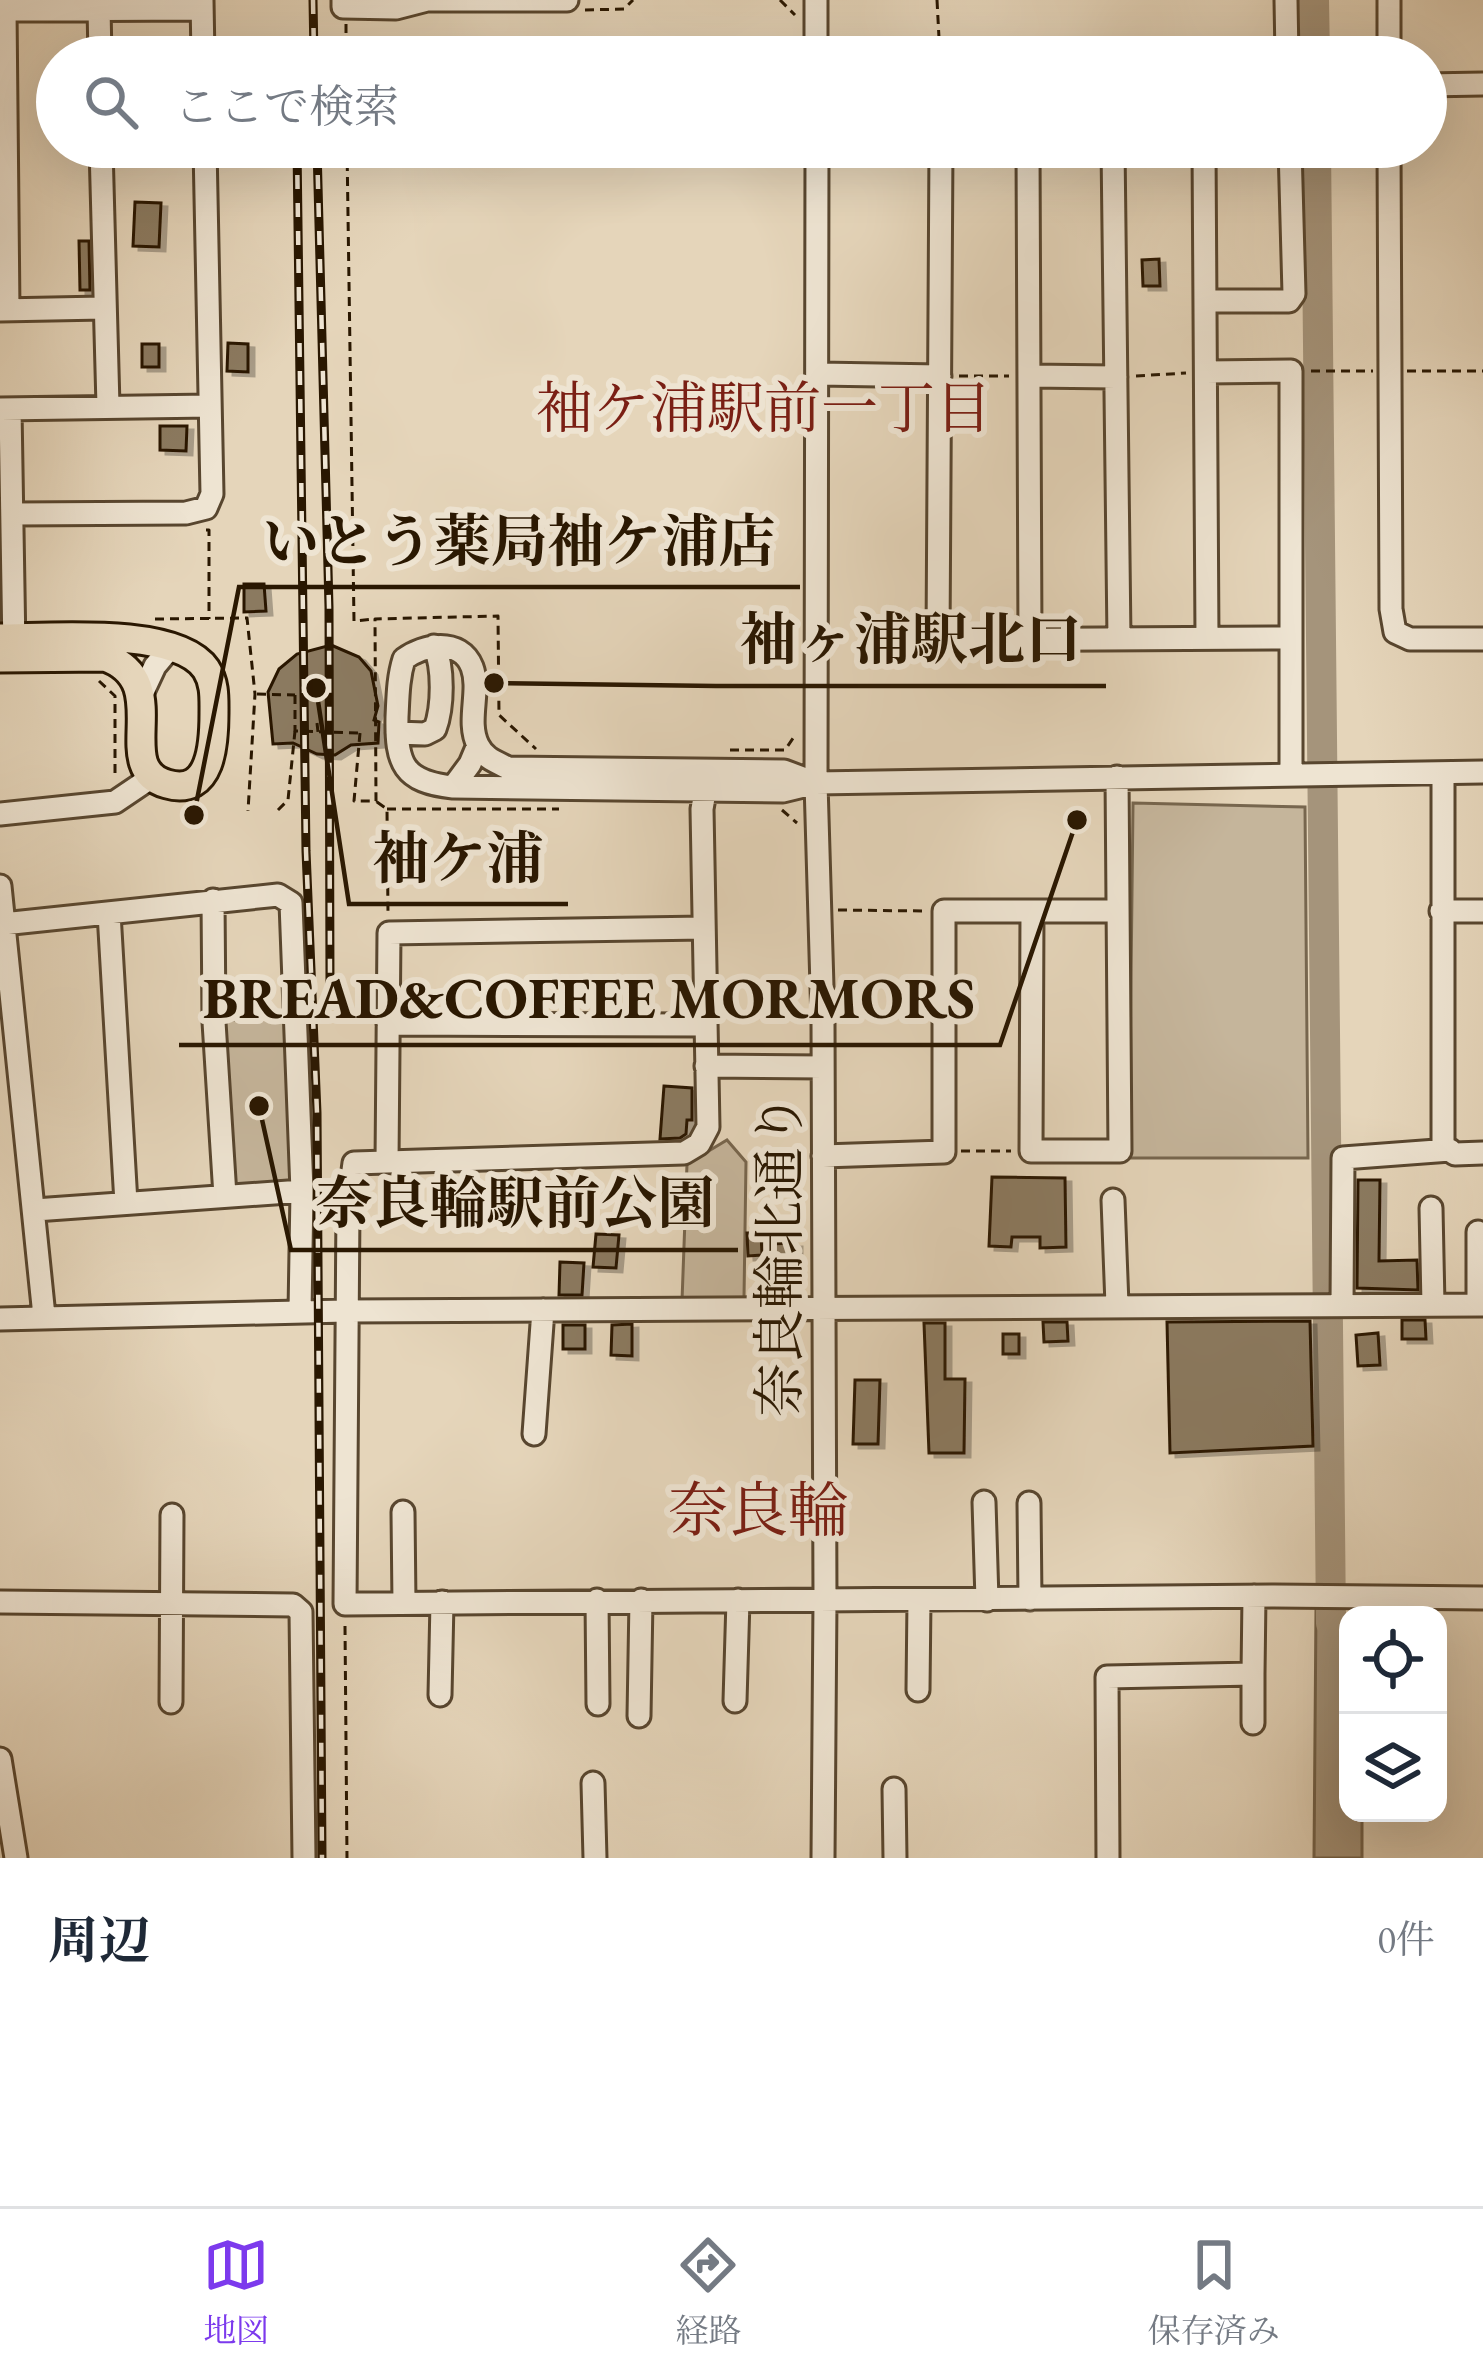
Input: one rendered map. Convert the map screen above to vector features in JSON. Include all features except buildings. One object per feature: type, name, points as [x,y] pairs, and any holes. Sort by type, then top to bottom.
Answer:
[{"type":"main road","points":[[111,638],[171,647],[198,660],[214,689],[214,753],[199,777],[185,785],[169,785],[152,777],[141,754],[141,696],[135,674],[105,657],[7,648],[111,638]]},
{"type":"street","points":[[343,0],[343,7],[396,8],[427,0],[567,0]]},
{"type":"street","points":[[816,0],[816,36]]},
{"type":"street","points":[[1286,0],[1287,36]]},
{"type":"street","points":[[1389,0],[1389,36]]},
{"type":"street","points":[[103,308],[4,310],[3,10],[202,4],[203,36]]},
{"type":"street","points":[[99,8],[100,36]]},
{"type":"street","points":[[1447,85],[1483,84]]},
{"type":"street","points":[[101,168],[108,406]]},
{"type":"street","points":[[14,514],[187,513],[206,508],[212,494],[205,168]]},
{"type":"street","name":"奈良輪北通り","points":[[817,168],[823,1858]]},
{"type":"street","points":[[941,168],[938,640],[1291,638]]},
{"type":"street","points":[[1028,168],[1030,640]]},
{"type":"street","points":[[1113,168],[1119,639]]},
{"type":"street","points":[[1204,168],[1207,638]]},
{"type":"street","points":[[1207,301],[1289,301],[1294,294],[1291,168]]},
{"type":"street","points":[[1389,168],[1391,609],[1395,632],[1411,639],[1483,639]]},
{"type":"street","points":[[1206,372],[1292,371],[1291,774]]},
{"type":"street","points":[[819,374],[940,376]]},
{"type":"street","points":[[1029,376],[1116,377]]},
{"type":"street","points":[[7,648],[14,514],[5,409],[210,406]]},
{"type":"street","points":[[816,782],[784,771],[508,768],[490,760],[478,745],[472,668],[449,647],[434,646],[404,659],[400,673],[400,760],[409,773],[433,785],[453,787],[783,791],[816,782],[1483,772]]},
{"type":"street","points":[[397,733],[425,734],[435,729],[440,659],[434,646]]},
{"type":"street","points":[[141,696],[155,666],[171,647]]},
{"type":"street","points":[[453,787],[478,745]]},
{"type":"street","points":[[1443,772],[1443,1146],[1450,1150]]},
{"type":"street","points":[[0,814],[116,802],[152,777]]},
{"type":"street","points":[[1033,911],[1031,1151],[1120,1151],[1117,777]]},
{"type":"street","points":[[705,791],[707,1127],[699,1144],[683,1153],[354,1163],[348,1208],[345,1604],[1254,1596],[1431,1606],[1483,1598]]},
{"type":"street","points":[[0,886],[9,1063],[35,1210],[44,1316]]},
{"type":"street","points":[[3,924],[278,895],[291,903],[302,1191],[300,1312]]},
{"type":"street","points":[[213,900],[214,1022],[225,1196]]},
{"type":"street","points":[[823,1156],[944,1151],[944,910],[1118,911]]},
{"type":"street","points":[[1441,911],[1483,910]]},
{"type":"street","points":[[109,913],[126,1203]]},
{"type":"street","points":[[387,1162],[388,933],[704,928]]},
{"type":"street","points":[[388,1024],[706,1025]]},
{"type":"street","points":[[706,1066],[823,1067]]},
{"type":"street","points":[[1342,1305],[1343,1158],[1450,1150],[1483,1153]]},
{"type":"street","points":[[35,1210],[302,1191]]},
{"type":"street","points":[[1113,1200],[1117,1305]]},
{"type":"street","points":[[1431,1208],[1433,1305]]},
{"type":"street","points":[[0,1318],[346,1311],[1481,1305],[1478,1232]]},
{"type":"street","points":[[533,1434],[543,1310]]},
{"type":"street","points":[[984,1502],[987,1600]]},
{"type":"street","points":[[1029,1503],[1030,1599]]},
{"type":"street","points":[[403,1512],[404,1603]]},
{"type":"street","points":[[171,1702],[172,1515]]},
{"type":"street","points":[[1252,1723],[1254,1596]]},
{"type":"street","points":[[598,1600],[598,1703]]},
{"type":"street","points":[[639,1716],[640,1600]]},
{"type":"street","points":[[735,1701],[738,1600]]},
{"type":"street","points":[[918,1690],[919,1600]]},
{"type":"street","points":[[0,1602],[293,1605],[301,1612],[304,1858]]},
{"type":"street","points":[[440,1695],[442,1602]]},
{"type":"street","points":[[1108,1858],[1107,1677],[1253,1674]]},
{"type":"street","points":[[0,1759],[16,1858]]},
{"type":"street","points":[[592,1783],[595,1858]]},
{"type":"street","points":[[894,1790],[895,1858]]},
{"type":"path","points":[[780,0],[785,5]]},
{"type":"path","points":[[937,0],[939,36]]},
{"type":"path","points":[[347,168],[354,621],[498,616],[499,715],[539,752]]},
{"type":"path","points":[[1116,377],[1206,372]]},
{"type":"path","points":[[940,376],[1029,376]]},
{"type":"path","points":[[187,529],[209,530],[209,619]]},
{"type":"path","points":[[141,620],[247,618],[255,694],[248,811]]},
{"type":"path","points":[[375,619],[376,801]]},
{"type":"path","points":[[96,678],[115,696],[115,792]]},
{"type":"path","points":[[255,694],[295,695],[288,800],[278,810]]},
{"type":"path","points":[[317,723],[318,732]]},
{"type":"path","points":[[718,750],[785,749],[798,728]]},
{"type":"path","points":[[295,730],[360,733],[354,800],[376,801],[387,809],[577,809]]},
{"type":"path","points":[[387,809],[388,933]]},
{"type":"path","points":[[782,810],[794,817],[804,836]]},
{"type":"path","points":[[820,910],[944,910]]},
{"type":"path","points":[[944,1151],[1031,1151]]},
{"type":"path","points":[[345,1604],[347,1858]]},
{"type":"shaded area","points":[[1133,803],[1305,807],[1308,1158],[1129,1158]]},
{"type":"shaded area","points":[[295,1014],[302,1191],[225,1196],[214,1022]]},
{"type":"shaded area","points":[[727,1140],[746,1162],[744,1298],[682,1301],[687,1164]]},
{"type":"shaded area","points":[[1339,1608],[1339,1822],[1362,1822],[1362,1858],[1314,1858],[1316,1609]]},
{"type":"waterway","points":[[1314,0],[1315,36]]},
{"type":"waterway","points":[[1316,168],[1331,1623]]},
{"type":"railway","points":[[313,0],[314,36]]},
{"type":"railway","points":[[297,168],[306,851],[317,1113],[322,1858]]},
{"type":"railway","points":[[318,168],[329,607],[330,987]]},
{"type":"place","name":"袖ヶ浦駅北口","points":[[494,683]]},
{"type":"place","name":"袖ケ浦","points":[[316,688]]},
{"type":"place","name":"いとう薬局袖ケ浦店","points":[[194,815]]},
{"type":"place","name":"BREAD&COFFEE MORMORS","points":[[1077,820]]},
{"type":"place","name":"奈良輪駅前公園","points":[[259,1106]]},
{"type":"district","name":"袖ケ浦駅前一丁目","points":[[764,408]]},
{"type":"district","name":"奈良輪","points":[[758,1510]]}]
